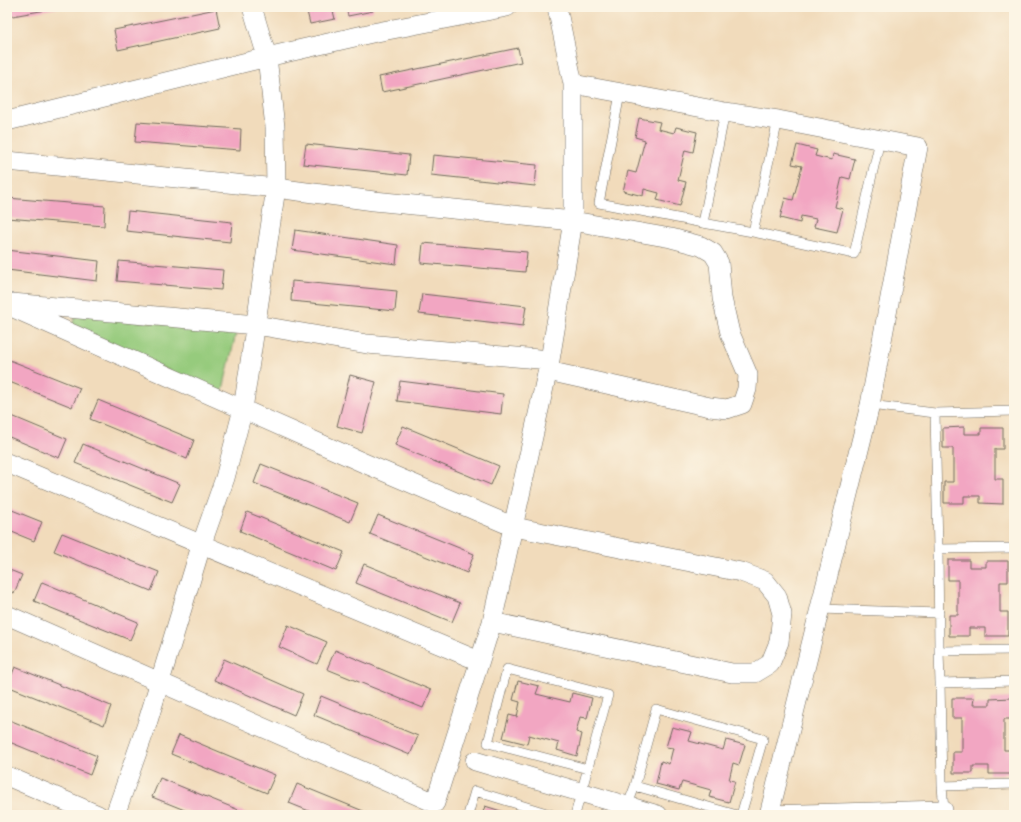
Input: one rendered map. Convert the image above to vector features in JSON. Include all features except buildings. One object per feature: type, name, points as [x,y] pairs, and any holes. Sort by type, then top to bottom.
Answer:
[{"type":"street","points":[[115,815],[161,682],[201,546],[225,478],[243,409],[276,188],[275,127],[267,57],[252,7]]},
{"type":"street","points":[[7,121],[267,57],[372,33],[507,7]]},
{"type":"street","points":[[7,615],[161,682],[432,809],[492,622],[549,366],[573,221],[574,84],[557,7]]},
{"type":"street","points":[[574,84],[620,94],[778,120],[918,147],[870,405],[769,815],[946,812]]},
{"type":"street","points":[[7,161],[276,188],[374,201],[573,221],[671,238],[701,246],[713,253],[719,263],[722,298],[730,333],[748,375],[747,389],[742,404],[726,409],[710,407],[549,366],[367,344],[256,325],[7,304]]},
{"type":"street","points":[[7,304],[40,321],[514,527],[741,572],[765,581],[777,596],[782,614],[779,642],[770,664],[755,674],[732,673],[492,622]]},
{"type":"street","points":[[7,463],[201,546],[258,568],[479,661]]},
{"type":"street","points":[[475,761],[582,792],[608,807],[658,815]]},
{"type":"street","points":[[7,776],[98,815]]},
{"type":"lane","points":[[620,94],[599,203],[753,232],[854,254],[880,140]]},
{"type":"lane","points":[[703,223],[725,112]]},
{"type":"lane","points":[[753,232],[778,120]]},
{"type":"lane","points":[[870,405],[935,413],[1014,411]]},
{"type":"lane","points":[[935,413],[942,786],[946,812]]},
{"type":"lane","points":[[938,549],[1014,548]]},
{"type":"lane","points":[[820,609],[939,613]]},
{"type":"lane","points":[[939,651],[1014,650]]},
{"type":"lane","points":[[575,815],[582,792],[608,695],[508,669],[488,743],[588,769]]},
{"type":"lane","points":[[940,683],[1014,681]]},
{"type":"lane","points":[[626,810],[635,786],[656,709],[763,739],[741,815]]},
{"type":"lane","points":[[942,786],[1014,784]]},
{"type":"lane","points":[[635,786],[737,815]]},
{"type":"lane","points":[[468,815],[476,791],[553,815]]},
{"type":"green space","points":[[77,313],[236,333],[222,394],[71,328]]}]
